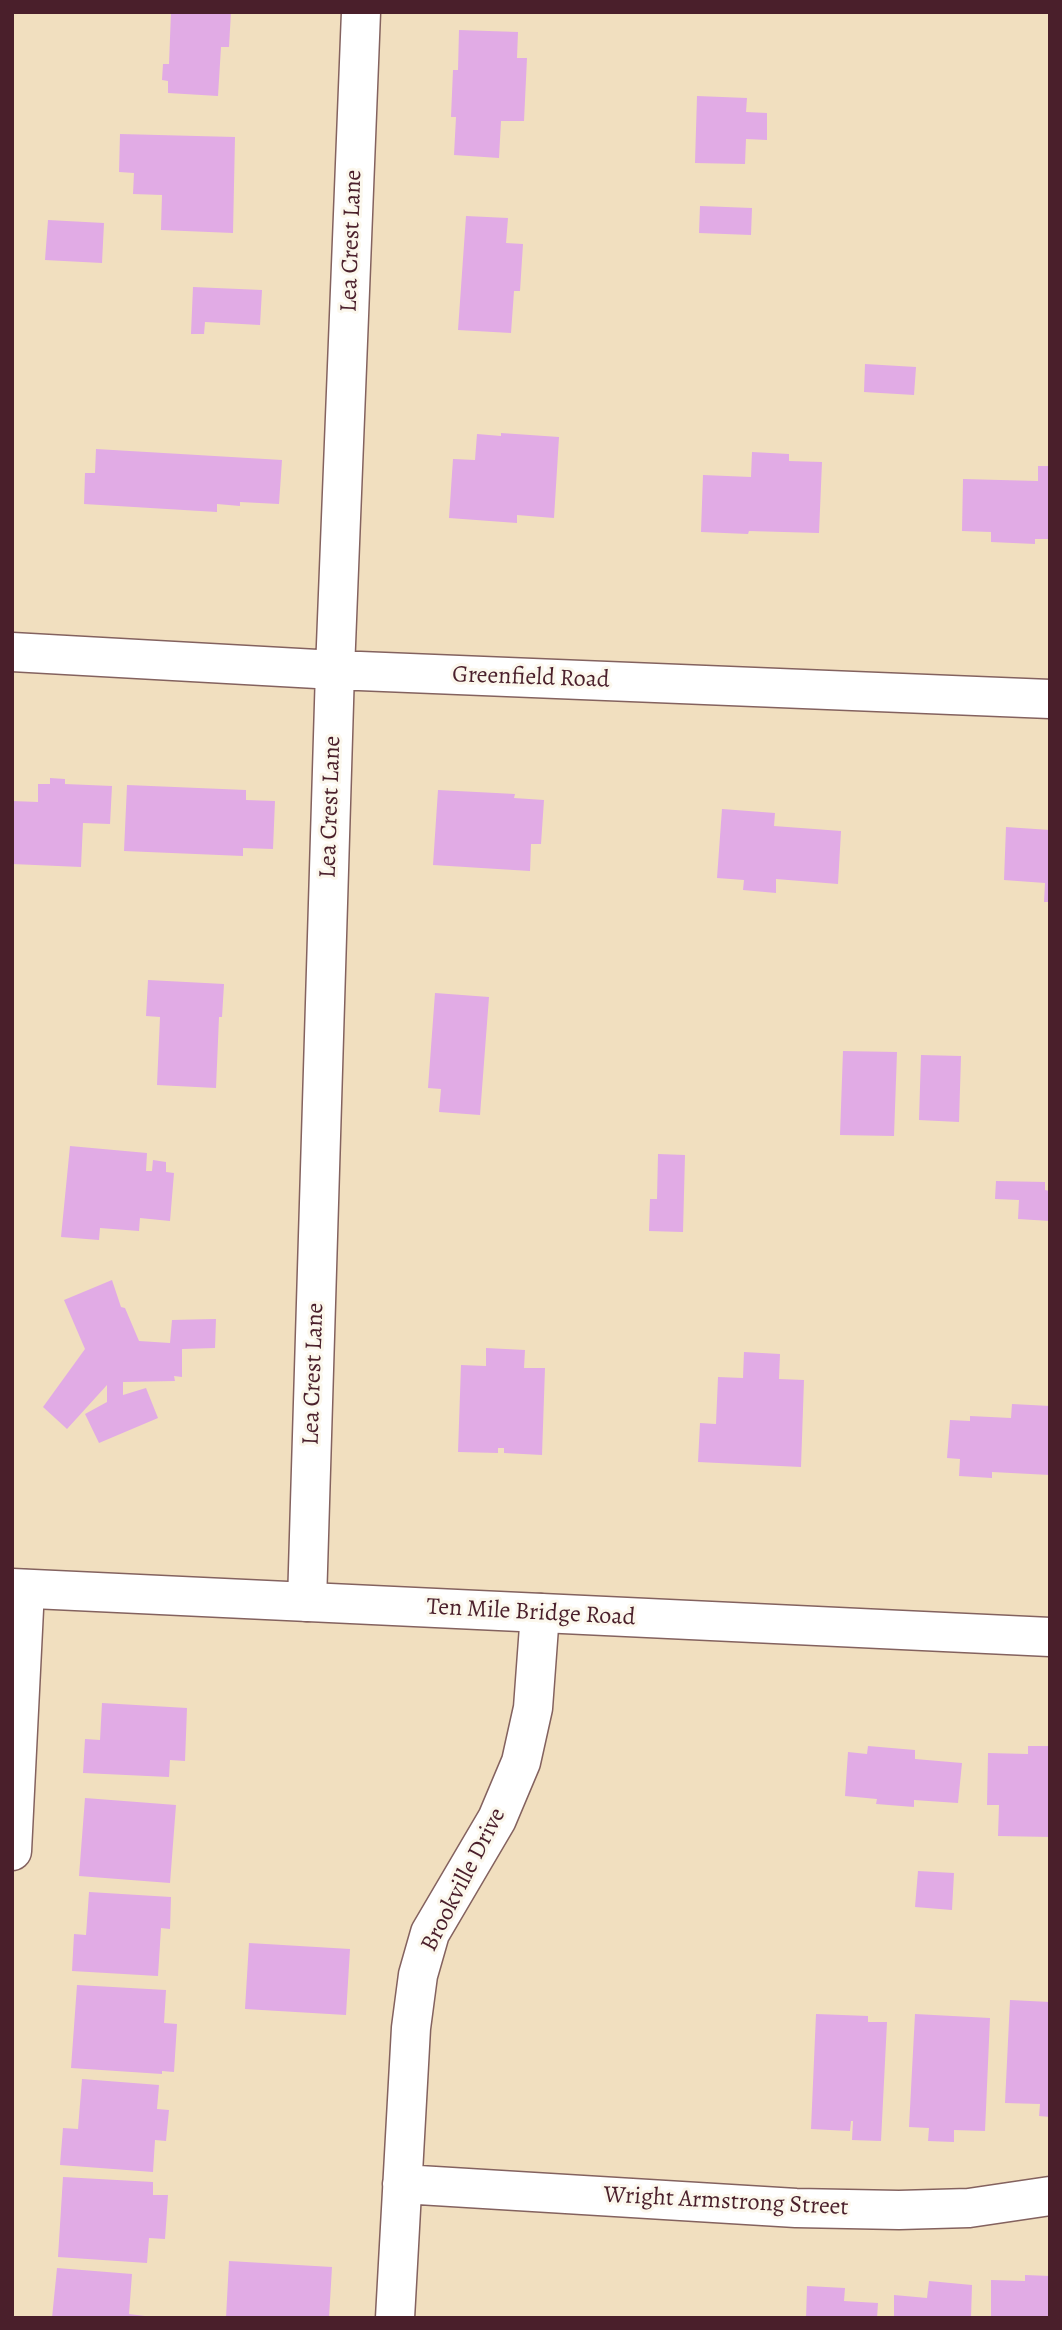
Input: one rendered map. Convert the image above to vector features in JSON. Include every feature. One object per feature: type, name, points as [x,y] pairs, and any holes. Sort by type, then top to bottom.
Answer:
[{"type":"street","name":"Lea Crest Lane","points":[[307,1602],[335,670],[361,12]]},
{"type":"street","name":"Greenfield Road","points":[[12,652],[335,670],[1050,699]]},
{"type":"street","name":"Ten Mile Bridge Road","points":[[19,1589],[1050,1637]]},
{"type":"street","points":[[12,1851],[19,1589]]},
{"type":"street","name":"Brookville Drive","points":[[395,2318],[411,2028],[418,1975],[430,1933],[497,1819],[521,1762],[533,1708],[540,1614]]},
{"type":"street","name":"Wright Armstrong Street","points":[[402,2185],[796,2207],[899,2210],[970,2208],[1050,2196]]},
{"type":"building","points":[[171,12],[231,12],[229,47],[221,47],[218,96],[168,93],[168,81],[162,80],[163,64],[169,64]]},
{"type":"building","points":[[459,30],[518,32],[517,58],[527,58],[524,121],[501,121],[499,158],[454,155],[456,117],[451,117],[453,70],[458,70]]},
{"type":"building","points":[[697,96],[747,98],[746,112],[767,113],[767,140],[746,139],[745,164],[695,163]]},
{"type":"building","points":[[120,134],[235,137],[233,233],[161,230],[162,195],[133,194],[134,173],[119,172]]},
{"type":"building","points":[[700,206],[752,208],[751,235],[699,233]]},
{"type":"building","points":[[466,216],[508,218],[506,243],[523,244],[520,291],[514,291],[511,333],[458,330]]},
{"type":"building","points":[[48,220],[104,223],[102,263],[45,260]]},
{"type":"building","points":[[193,287],[262,290],[260,325],[205,322],[204,334],[191,334]]},
{"type":"building","points":[[865,364],[916,367],[914,395],[864,392]]},
{"type":"building","points":[[501,433],[559,437],[554,518],[517,515],[517,523],[449,518],[453,459],[475,460],[477,434],[501,436]]},
{"type":"building","points":[[96,449],[282,460],[279,504],[217,504],[217,512],[84,504],[85,473],[95,473]]},
{"type":"building","points":[[752,452],[789,454],[789,461],[822,462],[819,533],[701,532],[703,475],[751,477]]},
{"type":"building","points":[[1038,466],[1050,466],[1050,539],[1035,539],[1035,544],[991,542],[991,532],[962,531],[963,479],[1038,481]]},
{"type":"building","points":[[50,778],[65,779],[65,784],[112,786],[110,824],[83,823],[81,867],[12,864],[12,801],[38,802],[38,784],[50,784]]},
{"type":"building","points":[[127,785],[246,790],[246,800],[275,801],[273,849],[243,848],[243,856],[124,851]]},
{"type":"building","points":[[438,790],[515,794],[514,798],[544,800],[541,844],[531,844],[530,871],[433,865]]},
{"type":"building","points":[[722,809],[775,813],[774,826],[841,831],[838,884],[776,879],[776,893],[743,890],[744,880],[717,878]]},
{"type":"building","points":[[1006,827],[1050,830],[1050,902],[1044,902],[1045,883],[1004,880]]},
{"type":"building","points":[[148,980],[224,984],[222,1017],[219,1017],[216,1088],[157,1085],[160,1017],[146,1016]]},
{"type":"building","points":[[435,993],[489,997],[480,1115],[439,1112],[441,1089],[428,1088]]},
{"type":"building","points":[[843,1051],[897,1052],[894,1136],[840,1135]]},
{"type":"building","points":[[921,1055],[961,1056],[959,1122],[919,1120]]},
{"type":"building","points":[[70,1146],[147,1153],[146,1171],[152,1171],[153,1160],[166,1162],[166,1172],[174,1173],[170,1221],[140,1218],[139,1231],[100,1228],[99,1240],[61,1237]]},
{"type":"building","points":[[658,1154],[685,1155],[683,1232],[649,1231],[650,1199],[657,1199]]},
{"type":"building","points":[[996,1181],[1045,1182],[1045,1190],[1050,1191],[1050,1221],[1018,1219],[1019,1200],[995,1199]]},
{"type":"building","points":[[112,1280],[121,1307],[125,1308],[139,1341],[170,1343],[172,1320],[216,1319],[215,1348],[182,1349],[182,1377],[174,1376],[175,1381],[123,1382],[123,1395],[146,1388],[158,1418],[99,1443],[85,1414],[107,1402],[107,1385],[67,1429],[43,1407],[85,1349],[64,1300]]},
{"type":"building","points":[[486,1348],[525,1350],[524,1368],[545,1368],[542,1455],[504,1453],[504,1448],[498,1448],[498,1453],[458,1452],[461,1365],[486,1366]]},
{"type":"building","points":[[744,1352],[780,1354],[779,1379],[804,1380],[801,1467],[698,1462],[700,1423],[716,1424],[718,1377],[743,1378]]},
{"type":"building","points":[[1012,1404],[1050,1406],[1050,1475],[992,1472],[992,1478],[959,1476],[960,1459],[947,1458],[950,1420],[970,1421],[970,1416],[1011,1418]]},
{"type":"building","points":[[102,1703],[187,1708],[185,1761],[170,1760],[169,1777],[83,1773],[85,1739],[100,1740]]},
{"type":"building","points":[[868,1746],[915,1750],[915,1759],[962,1763],[958,1803],[914,1800],[914,1807],[876,1804],[877,1799],[845,1796],[848,1752],[867,1754]]},
{"type":"building","points":[[1028,1746],[1050,1746],[1050,1837],[998,1836],[999,1805],[987,1805],[988,1753],[1028,1754]]},
{"type":"building","points":[[85,1798],[176,1805],[170,1883],[79,1876]]},
{"type":"building","points":[[918,1871],[954,1873],[952,1910],[915,1907]]},
{"type":"building","points":[[89,1892],[171,1897],[170,1929],[161,1928],[158,1976],[72,1971],[74,1934],[86,1935]]},
{"type":"building","points":[[249,1943],[350,1949],[346,2015],[245,2009]]},
{"type":"building","points":[[77,1985],[166,1990],[164,2023],[177,2024],[174,2072],[162,2071],[162,2074],[71,2068]]},
{"type":"building","points":[[1010,2000],[1050,2002],[1050,2117],[1039,2116],[1040,2104],[1005,2103]]},
{"type":"building","points":[[816,2014],[868,2016],[868,2022],[887,2022],[881,2141],[852,2140],[853,2121],[850,2131],[811,2129]]},
{"type":"building","points":[[915,2014],[990,2018],[985,2131],[954,2130],[954,2142],[928,2141],[929,2128],[909,2127]]},
{"type":"building","points":[[82,2079],[159,2085],[157,2109],[169,2110],[166,2141],[155,2140],[153,2172],[60,2165],[63,2128],[78,2129]]},
{"type":"building","points":[[63,2177],[153,2182],[153,2195],[168,2195],[165,2239],[149,2238],[147,2263],[58,2257]]},
{"type":"building","points":[[229,2261],[332,2267],[329,2318],[226,2318]]},
{"type":"building","points":[[57,2268],[132,2274],[129,2314],[145,2318],[52,2318]]},
{"type":"building","points":[[1025,2275],[1050,2276],[1050,2318],[991,2318],[991,2280],[1025,2281]]},
{"type":"building","points":[[929,2281],[972,2285],[971,2318],[894,2318],[894,2295],[927,2298]]},
{"type":"building","points":[[807,2286],[845,2288],[844,2301],[878,2303],[877,2318],[806,2318]]}]
